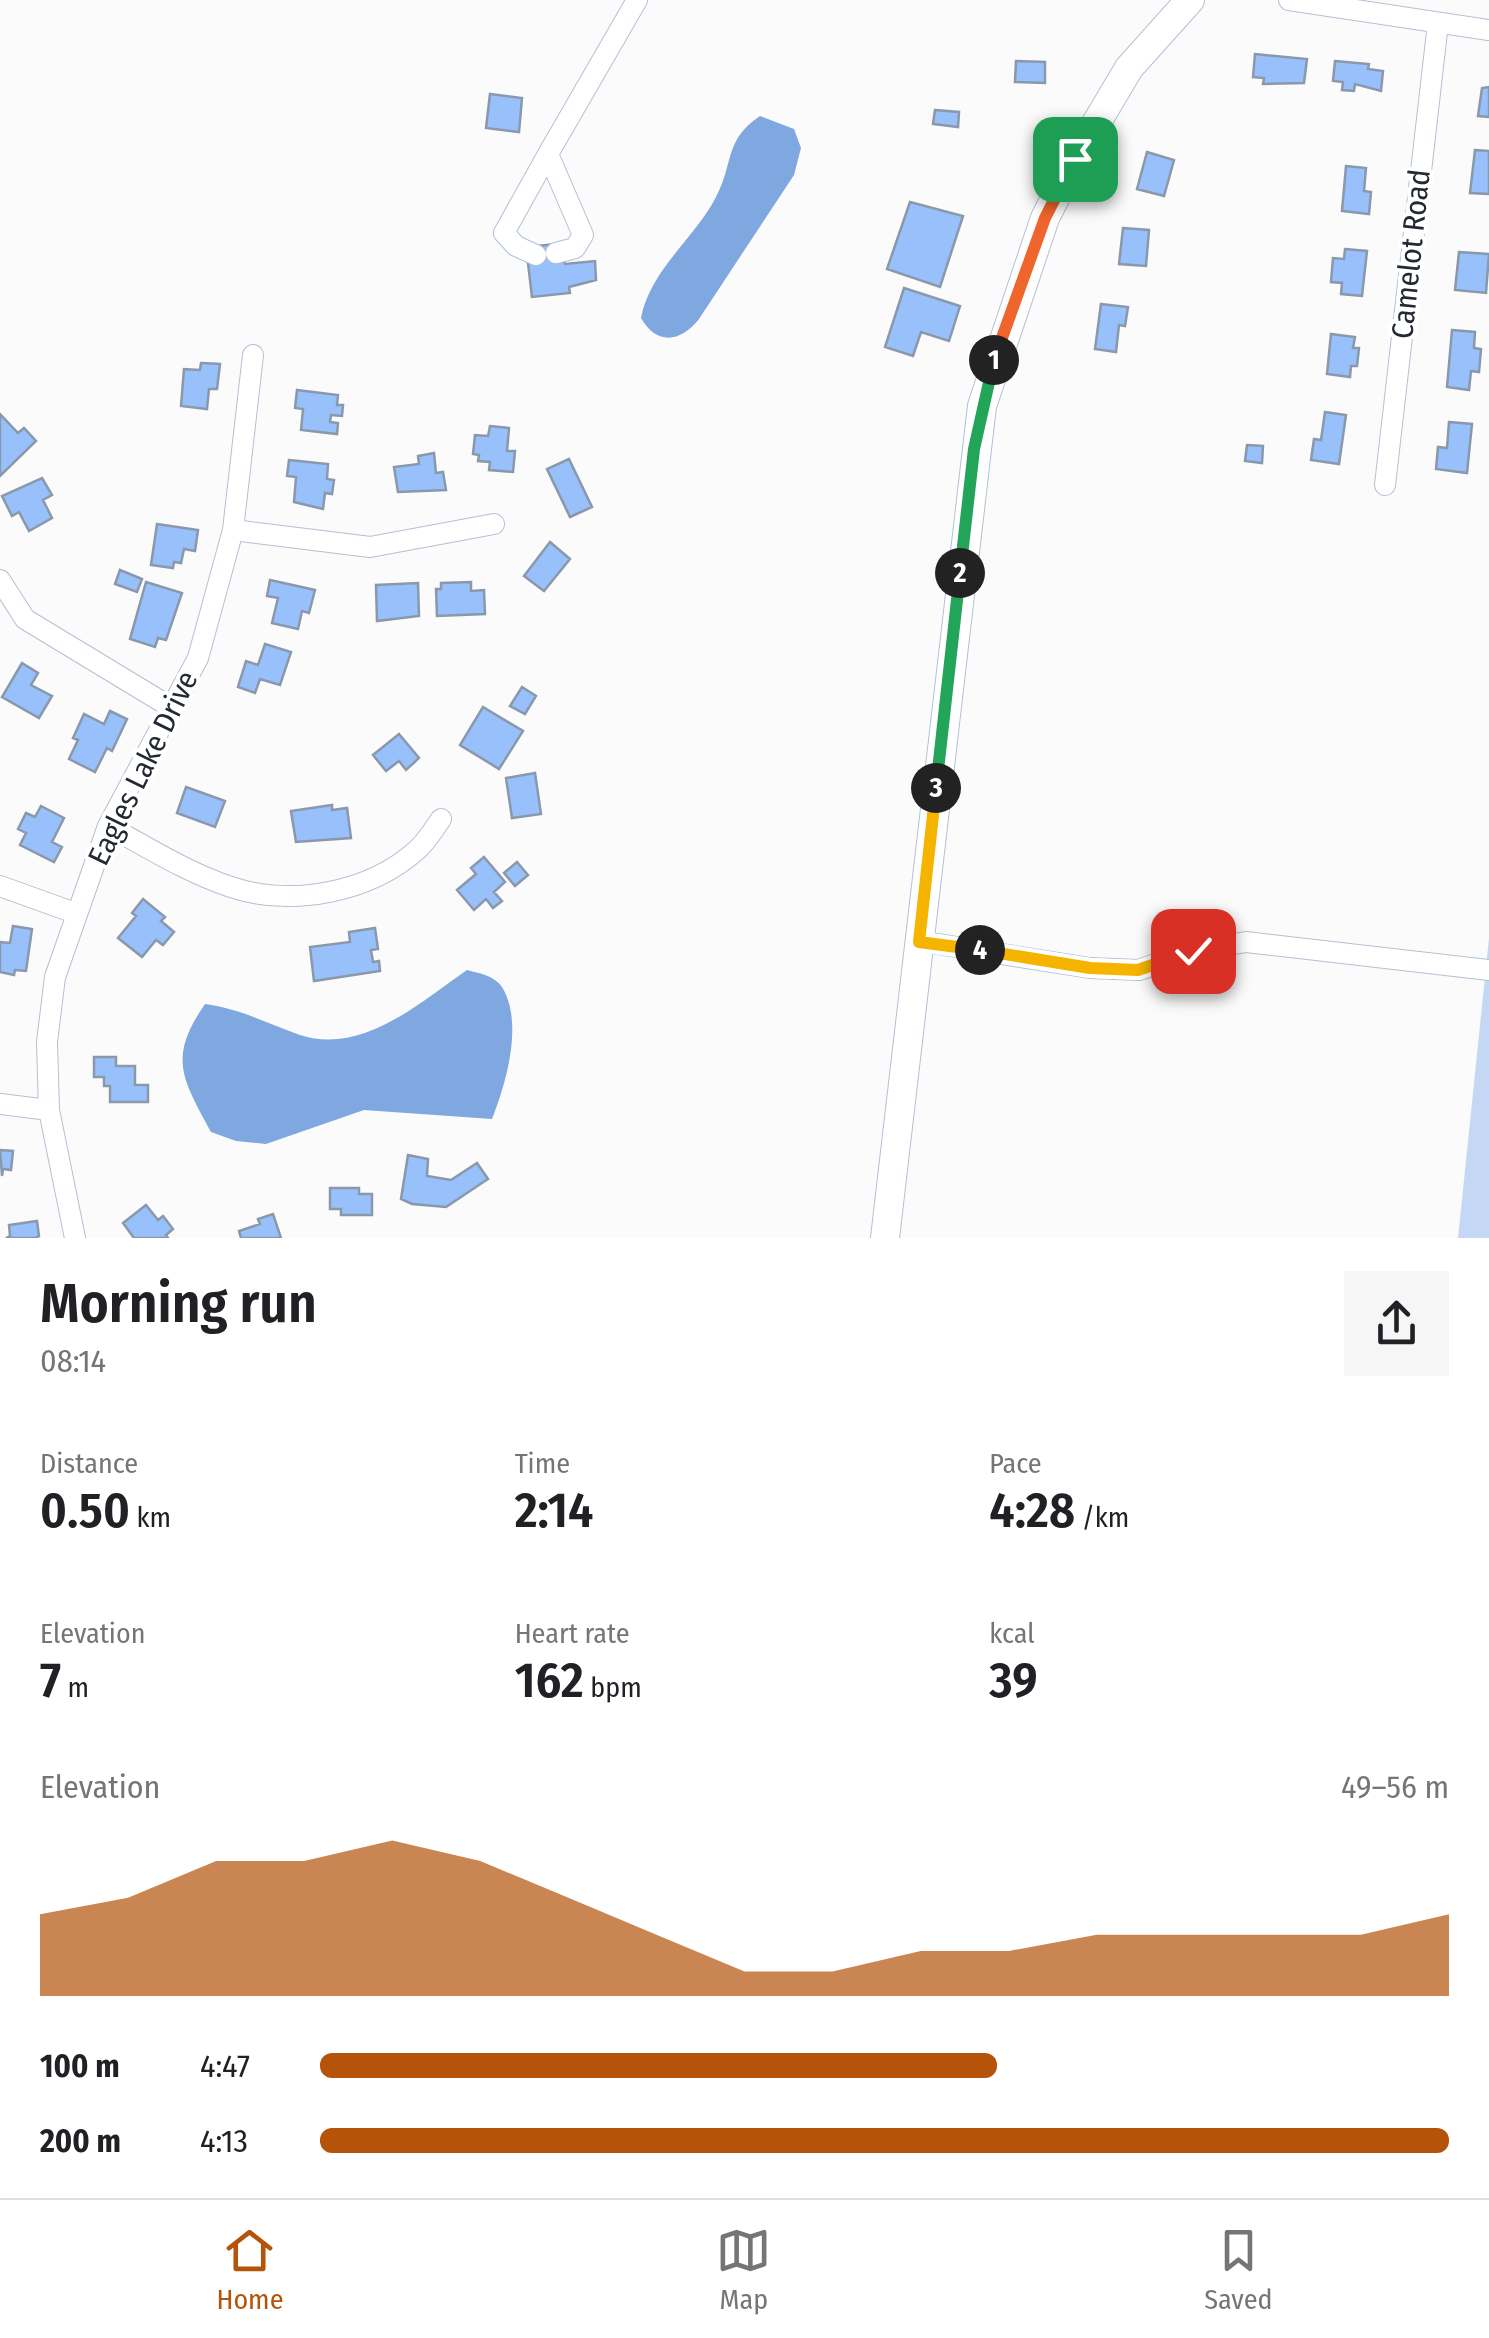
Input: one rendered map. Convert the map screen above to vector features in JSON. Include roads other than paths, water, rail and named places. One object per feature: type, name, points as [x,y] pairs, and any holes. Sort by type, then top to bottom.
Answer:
[{"type":"main road","points":[[885,1238],[974,449],[990,372],[1045,218],[1075,159],[1129,68],[1190,0]]},
{"type":"street","points":[[548,154],[583,234],[575,248],[546,254],[516,246],[504,233],[548,154],[636,0]]},
{"type":"street","points":[[1289,0],[1489,30]]},
{"type":"street","name":"Camelot Road","points":[[1386,486],[1438,22]]},
{"type":"street","name":"Eagles Lake Drive","points":[[75,1238],[49,1110],[48,1042],[55,977],[108,826],[198,658],[233,530],[253,355]]},
{"type":"street","points":[[233,530],[370,546],[494,524]]},
{"type":"street","points":[[0,580],[26,619],[172,708]]},
{"type":"street","points":[[108,826],[206,878],[270,896],[314,894],[363,883],[418,850],[441,819]]},
{"type":"street","points":[[0,886],[75,914]]},
{"type":"street","points":[[919,942],[1090,968],[1138,970],[1193,951],[1246,942],[1489,970]]},
{"type":"street","points":[[0,1104],[49,1110]]},
{"type":"water","points":[[760,116],[794,129],[801,148],[794,175],[699,319],[677,336],[662,337],[641,318],[646,301],[663,269],[716,197],[740,134]]},
{"type":"water","points":[[467,970],[499,983],[512,1018],[507,1071],[492,1119],[364,1110],[266,1144],[236,1141],[211,1132],[183,1069],[186,1040],[205,1004],[300,1035],[346,1038],[389,1022]]}]
